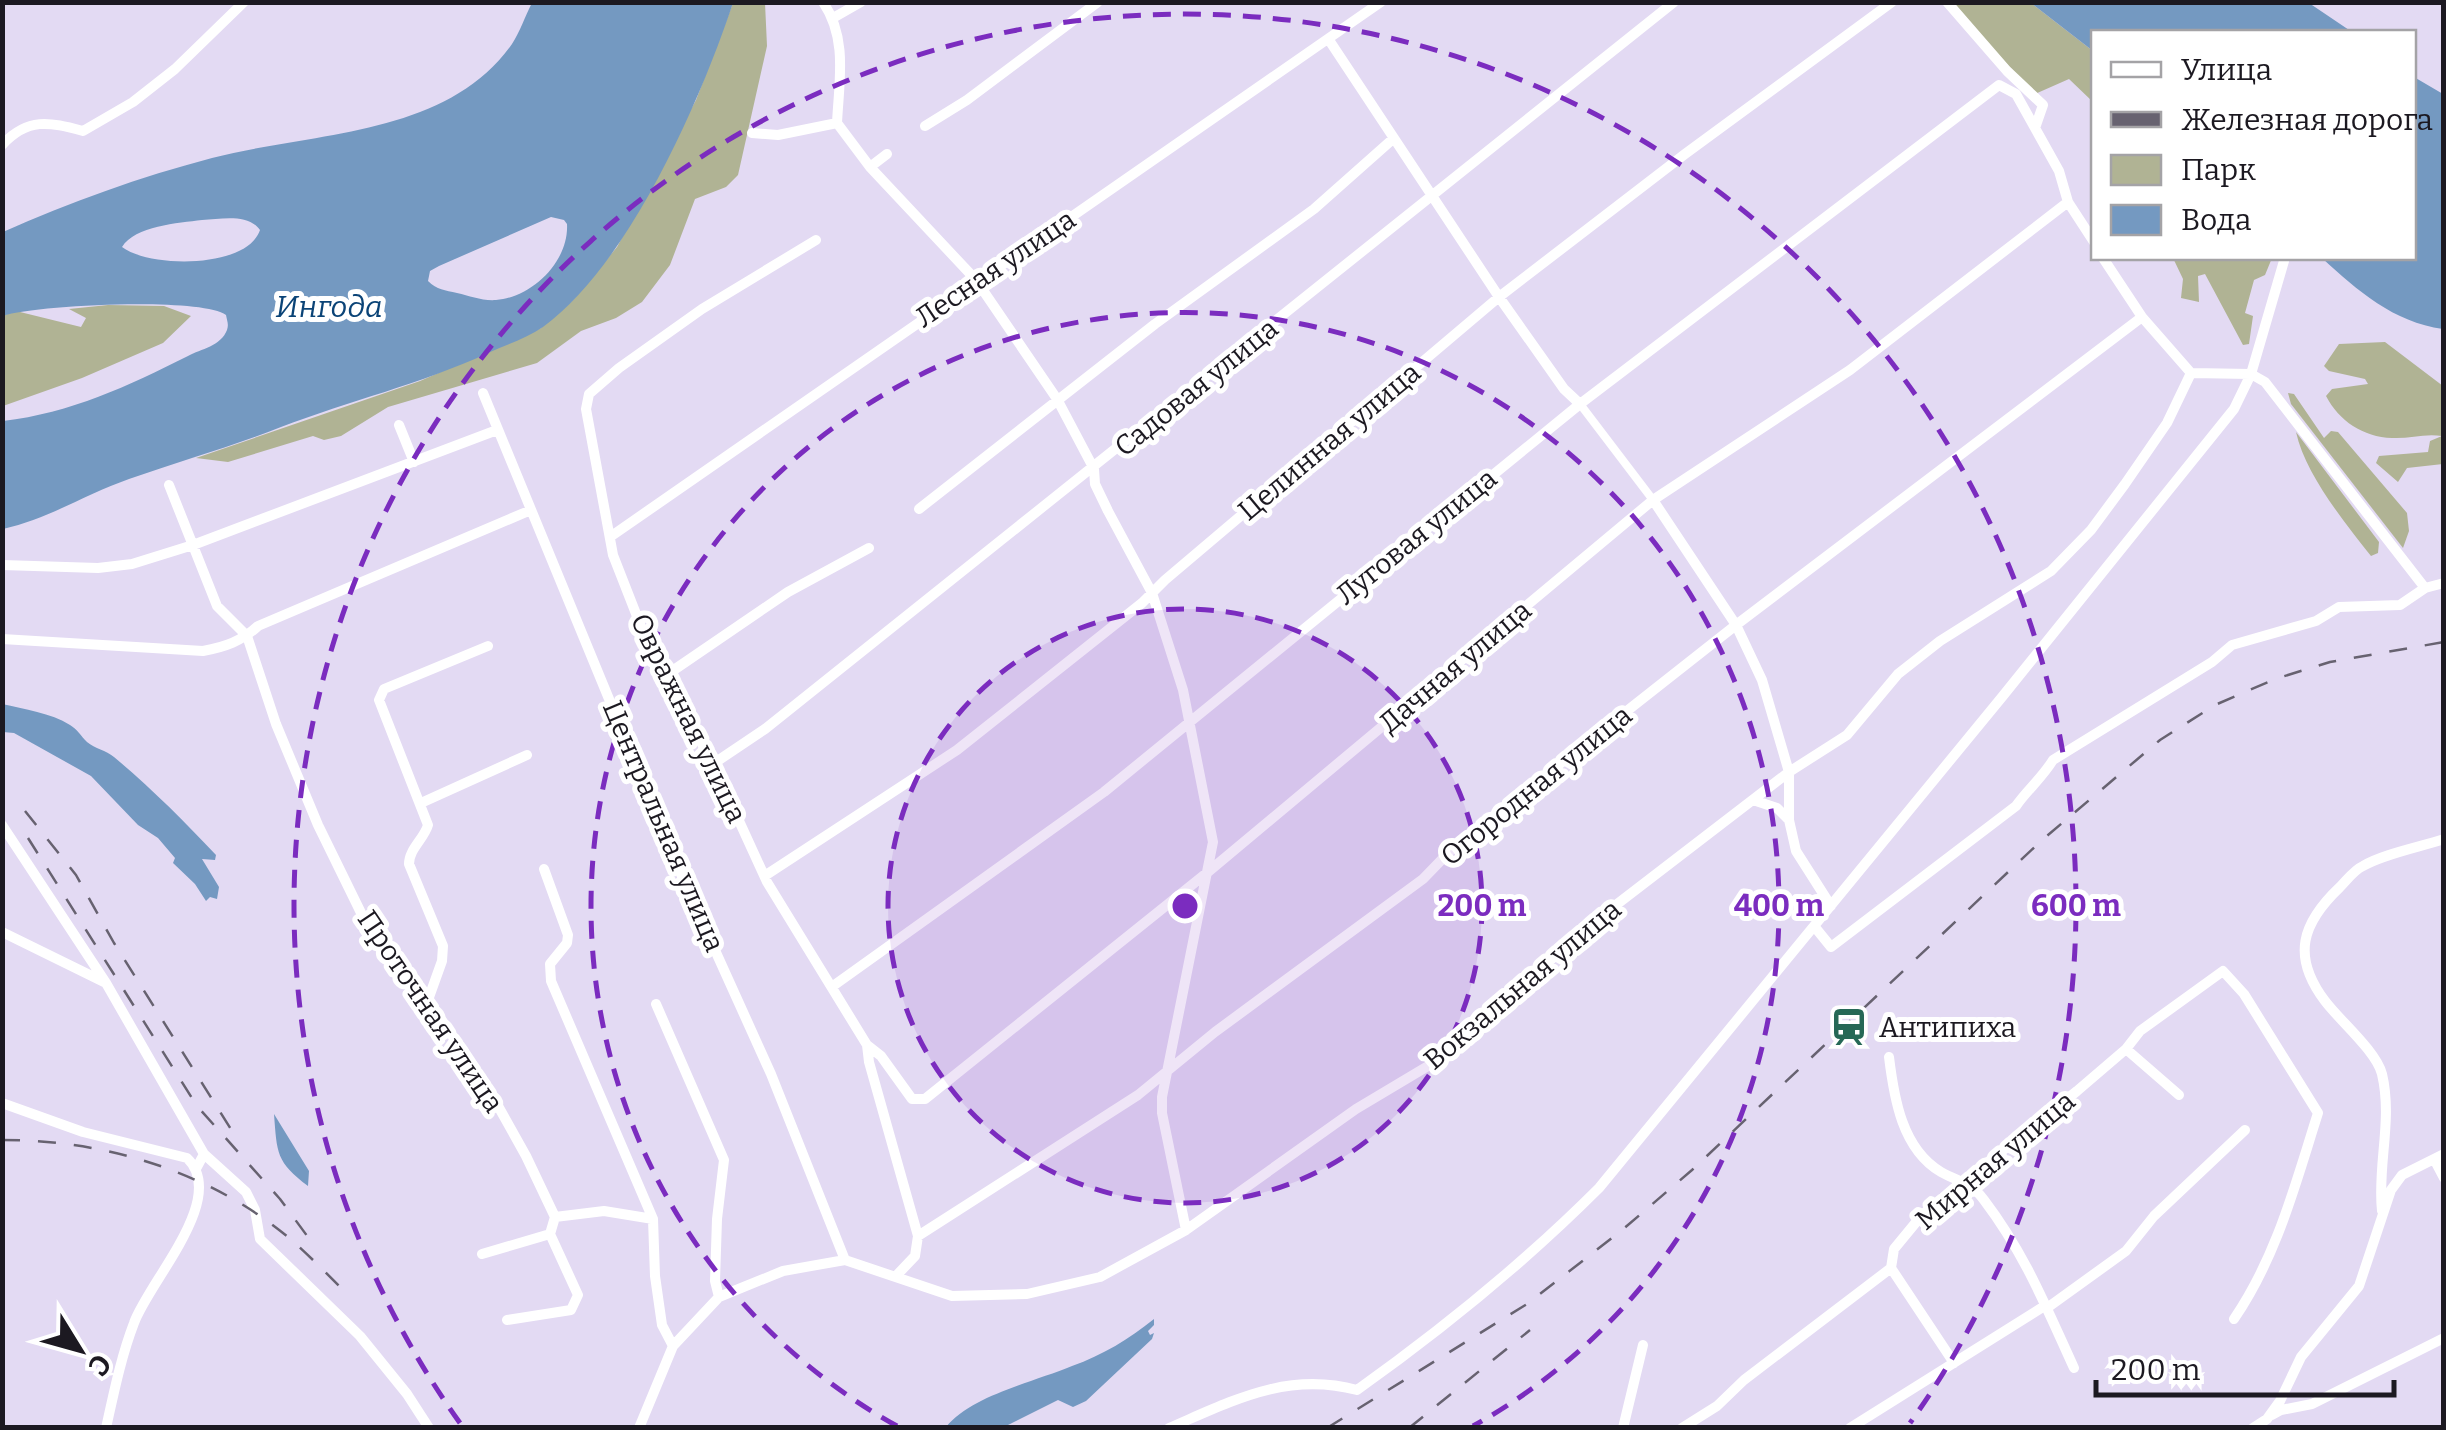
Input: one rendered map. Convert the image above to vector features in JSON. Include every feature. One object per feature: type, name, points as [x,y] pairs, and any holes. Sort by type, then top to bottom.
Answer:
[{"type":"street","points":[[2,145],[16,130],[48,122],[83,131],[134,102],[176,70],[244,2]]},
{"type":"street","points":[[823,2],[834,18],[841,49],[836,123],[870,167],[976,280],[1057,399],[1094,469],[1095,484],[1108,511],[1152,593],[1183,690],[1213,842],[1162,1113],[1186,1230]]},
{"type":"street","points":[[834,18],[862,2]]},
{"type":"street","points":[[925,126],[967,100],[1098,2]]},
{"type":"street","name":"Лесная улица","points":[[610,536],[1381,2]]},
{"type":"street","name":"Садовая улица","points":[[713,764],[765,729],[1094,469],[1674,2]]},
{"type":"street","name":"Целинная улица","points":[[766,876],[957,750],[1152,593],[1499,297],[1892,2]]},
{"type":"street","points":[[1947,2],[2007,71],[2044,105],[2035,128],[2059,171],[2068,202],[2091,237]]},
{"type":"street","points":[[1329,40],[1499,297],[1564,389],[1580,404],[1653,500],[1736,625],[1762,680],[1789,772],[1788,820],[1796,851],[1831,906]]},
{"type":"street","name":"Луговая улица","points":[[834,986],[1089,803],[1580,404],[1998,85],[2016,94],[2035,128]]},
{"type":"street","points":[[752,133],[778,135],[836,123]]},
{"type":"street","points":[[919,509],[1057,399],[1314,208],[1394,138]]},
{"type":"street","points":[[870,167],[887,154]]},
{"type":"street","name":"Дачная улица","points":[[867,1045],[882,1056],[912,1099],[925,1099],[1208,872],[1653,500],[1850,370],[2068,202]]},
{"type":"street","name":"Овражная улица","points":[[816,240],[702,309],[619,368],[589,394],[586,410],[613,555],[649,647],[713,764],[766,876],[867,1045],[868,1062],[918,1236]]},
{"type":"street","points":[[2105,260],[2142,318],[2191,373],[2250,374],[2265,382],[2425,588]]},
{"type":"street","points":[[1169,1428],[1231,1401],[1290,1382],[1331,1383],[1357,1390],[1440,1331],[1536,1250],[1599,1188],[2234,409],[2250,374],[2284,261]]},
{"type":"street","name":"Огородная улица","points":[[918,1236],[1123,1106],[1214,1032],[1423,880],[1453,848],[1736,625],[2142,318]]},
{"type":"street","name":"Вокзальная улица","points":[[673,1346],[719,1297],[783,1271],[845,1260],[952,1296],[1027,1294],[1100,1277],[1186,1230],[1356,1109],[1428,1066],[1599,918],[1789,772],[1847,735],[1898,674],[1940,642],[2051,571],[2091,530],[2125,484],[2167,424],[2191,373]]},
{"type":"street","name":"Центральная улица","points":[[483,393],[686,886],[771,1074],[845,1260]]},
{"type":"street","points":[[399,426],[414,462]]},
{"type":"street","points":[[2,565],[98,568],[132,564],[193,545],[497,430]]},
{"type":"street","name":"Проточная улица","points":[[168,484],[217,606],[247,636],[276,724],[357,905],[386,951],[428,1000],[488,1088],[554,1217]]},
{"type":"street","points":[[2,639],[203,650],[225,646],[258,626],[531,510]]},
{"type":"street","points":[[665,676],[788,592],[869,548]]},
{"type":"street","points":[[1814,926],[1832,947],[2016,806],[2027,790],[2042,780],[2054,760],[2212,662],[2232,645],[2316,621],[2340,607],[2400,605],[2425,588],[2444,584]]},
{"type":"street","points":[[428,1000],[442,961],[442,946],[409,864],[409,856],[428,825],[382,710],[380,694],[488,646]]},
{"type":"street","points":[[421,802],[527,756]]},
{"type":"street","points":[[1752,800],[1777,808],[1788,820]]},
{"type":"street","points":[[2,825],[106,983],[204,1154],[246,1192],[255,1210],[260,1238],[360,1336],[429,1428]]},
{"type":"street","points":[[2382,1212],[2379,1185],[2388,1121],[2381,1069],[2323,999],[2306,968],[2304,941],[2313,918],[2362,866],[2444,840]]},
{"type":"street","points":[[544,870],[568,936],[550,964],[552,982],[653,1219],[662,1324],[673,1346],[639,1428]]},
{"type":"street","points":[[2,932],[106,983]]},
{"type":"street","name":"Мирная улица","points":[[1682,1428],[1717,1406],[1744,1380],[1891,1268],[1894,1249],[1922,1215],[2126,1049],[2140,1031],[2223,971],[2244,994],[2318,1113],[2276,1245],[2234,1320]]},
{"type":"street","points":[[656,1004],[724,1160],[717,1219],[715,1281],[719,1297]]},
{"type":"street","points":[[2126,1049],[2179,1095]]},
{"type":"street","points":[[1890,1057],[1894,1098],[1910,1137],[1936,1169],[1966,1180],[1982,1197],[2027,1262],[2074,1368]]},
{"type":"street","points":[[2,1103],[83,1132],[187,1158],[197,1167]]},
{"type":"street","points":[[1850,1428],[2046,1307],[2126,1251],[2154,1216],[2245,1130]]},
{"type":"street","points":[[106,1428],[118,1371],[135,1319],[154,1280],[182,1243],[194,1217],[197,1167],[204,1154]]},
{"type":"street","points":[[2267,1419],[2302,1357],[2359,1286],[2390,1190],[2402,1175],[2439,1156],[2444,1178]]},
{"type":"street","points":[[506,1320],[571,1310],[576,1305],[578,1295],[550,1234],[554,1217],[604,1211],[653,1219]]},
{"type":"street","points":[[482,1254],[550,1234]]},
{"type":"street","points":[[896,1276],[915,1256],[918,1236]]},
{"type":"street","points":[[1891,1268],[1954,1363]]},
{"type":"street","points":[[2253,1428],[2280,1410],[2312,1404],[2444,1338]]},
{"type":"street","points":[[1623,1428],[1642,1346]]},
{"type":"green space","points":[[733,3],[765,3],[767,46],[738,175],[726,187],[695,199],[670,265],[642,302],[616,318],[581,331],[537,363],[388,407],[341,436],[324,440],[313,436],[228,462],[196,458],[420,381],[541,328],[572,301],[617,247],[696,100]]},
{"type":"green space","points":[[1950,3],[2031,3],[2091,49],[2091,100],[2069,79],[2035,94]]},
{"type":"green space","points":[[2174,260],[2271,260],[2265,275],[2254,280],[2245,313],[2253,316],[2249,344],[2243,345],[2205,274],[2198,276],[2199,302],[2181,298],[2183,279]]},
{"type":"green space","points":[[164,306],[191,316],[163,343],[3,406],[2,316],[16,311],[81,327],[86,318],[69,309]]},
{"type":"green space","points":[[2385,342],[2443,386],[2443,464],[2407,468],[2398,482],[2376,463],[2379,456],[2428,452],[2430,441],[2442,436],[2371,435],[2345,420],[2326,396],[2332,389],[2368,384],[2365,379],[2329,371],[2324,366],[2339,344]]},
{"type":"green space","points":[[2288,393],[2294,394],[2324,438],[2331,431],[2338,432],[2407,513],[2409,531],[2403,548],[2291,404]]},
{"type":"green space","points":[[2296,432],[2379,542],[2378,553],[2371,556],[2327,497]]},
{"type":"water","name":"Ингода","points":[[532,3],[733,3],[701,87],[658,178],[604,264],[575,299],[537,331],[463,364],[129,479],[3,529],[3,421],[52,412],[121,388],[215,343],[228,326],[226,315],[185,306],[81,306],[3,316],[3,232],[54,210],[185,165],[375,126],[415,114],[452,97],[485,75],[512,44]],"holes":[[[551,217],[567,224],[562,251],[546,275],[523,292],[486,300],[441,289],[428,281],[430,271],[439,266]],[[241,219],[260,230],[251,243],[237,252],[196,261],[153,259],[122,247],[147,230],[202,220]]]},
{"type":"water","points":[[2031,3],[2309,3],[2349,30],[2091,30],[2091,49]]},
{"type":"water","points":[[2416,78],[2443,94],[2443,329],[2408,320],[2363,293],[2324,260],[2416,260]]},
{"type":"water","points":[[2,704],[63,721],[141,780],[216,855],[215,860],[202,859],[219,887],[217,899],[210,897],[206,901],[173,863],[175,858],[158,838],[138,825],[91,776],[14,733],[3,732]]},
{"type":"water","points":[[274,1114],[309,1171],[308,1186],[280,1156]]},
{"type":"water","points":[[1154,1319],[1148,1331],[1150,1335],[1154,1333],[1152,1339],[1086,1401],[1073,1407],[1058,1400],[1004,1427],[946,1427],[971,1406],[1094,1357]]},
{"type":"railway","points":[[1327,1428],[1527,1304],[1621,1231],[1692,1170],[2041,841],[2160,740],[2215,705],[2275,679],[2330,662],[2444,642]]},
{"type":"railway","points":[[25,811],[76,875],[234,1134]]},
{"type":"railway","points":[[28,838],[197,1106],[280,1199],[316,1248]]},
{"type":"railway","points":[[2,1140],[41,1141],[117,1153],[190,1177],[257,1214],[296,1244],[349,1296]]},
{"type":"railway","points":[[1409,1428],[1530,1330]]},
{"type":"place","name":"Антипиха","points":[[1849,1027]]}]
